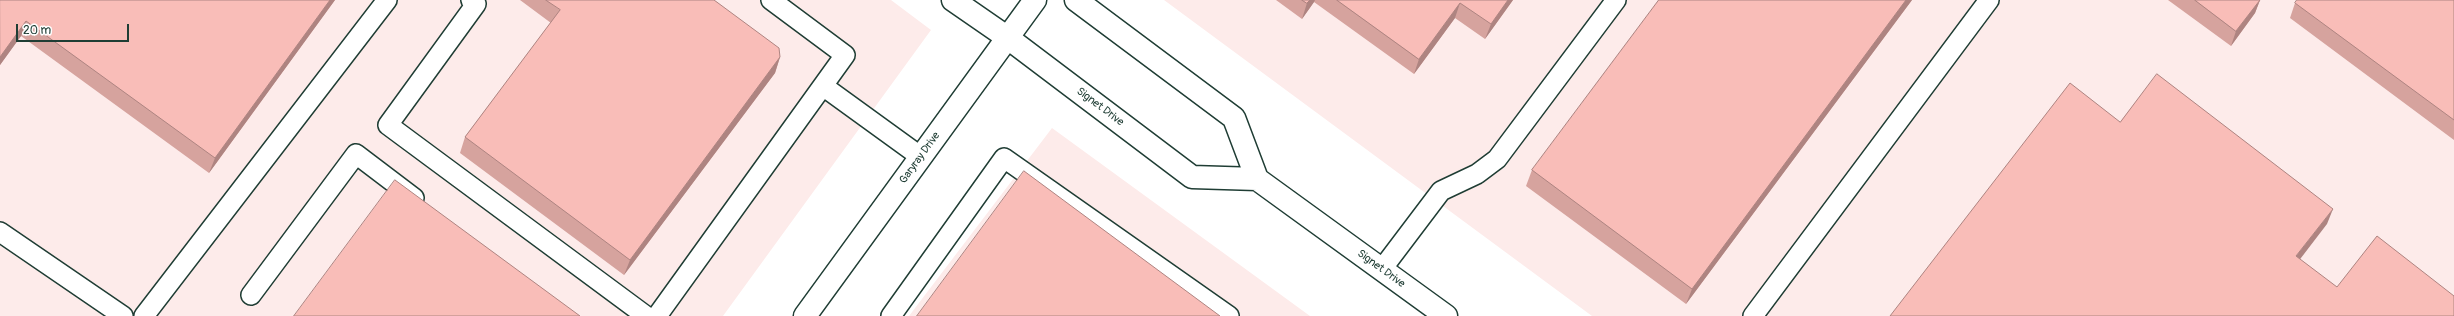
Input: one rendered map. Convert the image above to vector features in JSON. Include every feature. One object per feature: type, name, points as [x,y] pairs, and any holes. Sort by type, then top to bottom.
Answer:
[{"type":"street","name":"Signet Drive","points":[[953,0],[1008,38],[1192,177],[1257,179],[1446,316]]},
{"type":"street","name":"Garyray Drive","points":[[805,316],[1035,0]]},
{"type":"street","points":[[1076,0],[1234,118],[1257,179]]},
{"type":"lane","points":[[144,316],[387,0]]},
{"type":"lane","points":[[471,0],[476,4],[388,125],[646,316]]},
{"type":"lane","points":[[657,316],[845,55],[771,0]]},
{"type":"lane","points":[[1382,269],[1441,191],[1477,174],[1497,159],[1616,0]]},
{"type":"lane","points":[[1753,316],[1989,0]]},
{"type":"lane","points":[[823,86],[921,157]]},
{"type":"lane","points":[[251,295],[356,154],[426,206]]},
{"type":"lane","points":[[891,316],[1004,158],[1229,316]]},
{"type":"lane","points":[[0,232],[124,316]]},
{"type":"shaded area","points":[[0,0],[891,0],[931,30],[723,316],[0,316]]},
{"type":"shaded area","points":[[1164,0],[2454,0],[2454,316],[1592,316]]},
{"type":"shaded area","points":[[1052,128],[1310,316],[909,316]]},
{"type":"building","points":[[0,0],[330,0],[215,158],[26,21],[0,57]]},
{"type":"building","points":[[546,0],[714,0],[779,48],[780,57],[630,260],[465,137],[560,10]]},
{"type":"building","points":[[1302,0],[1310,0],[1307,3]]},
{"type":"building","points":[[1337,0],[1508,0],[1491,24],[1460,3],[1419,59]]},
{"type":"building","points":[[1659,0],[1906,0],[1692,289],[1532,170]]},
{"type":"building","points":[[2195,0],[2260,0],[2236,31]]},
{"type":"building","points":[[2297,0],[2454,0],[2454,120],[2295,3]]},
{"type":"building","points":[[2157,74],[2333,209],[2296,256],[2337,287],[2377,236],[2454,296],[2454,316],[1890,316],[2070,83],[2120,122]]},
{"type":"building","points":[[1024,171],[1220,316],[917,316]]},
{"type":"building","points":[[395,180],[580,316],[294,316]]}]
